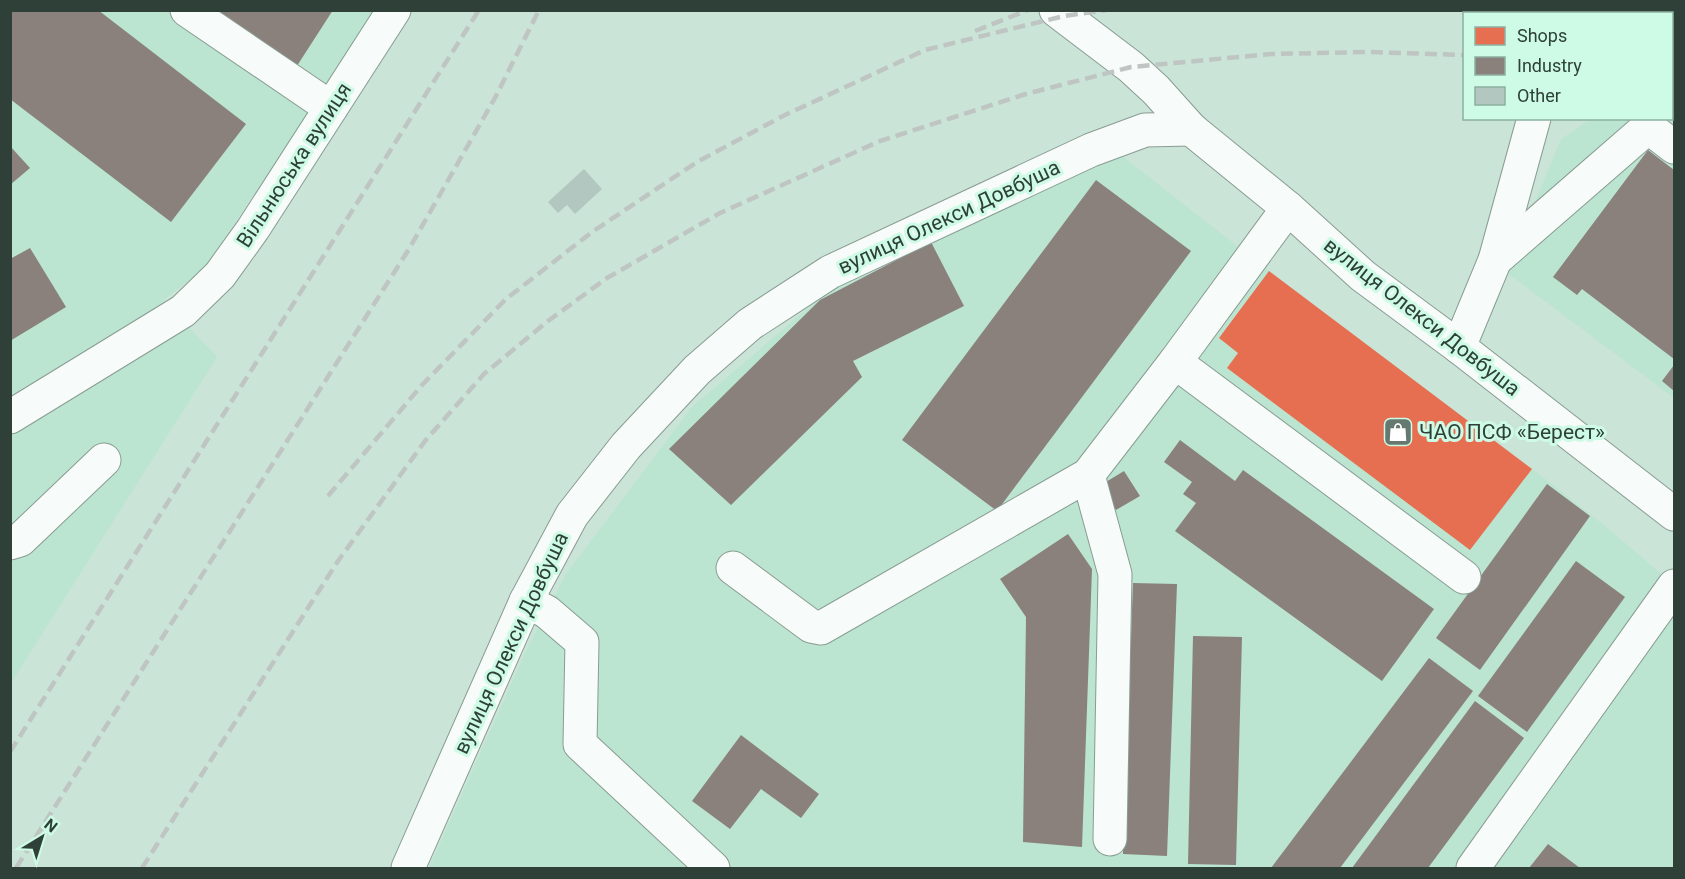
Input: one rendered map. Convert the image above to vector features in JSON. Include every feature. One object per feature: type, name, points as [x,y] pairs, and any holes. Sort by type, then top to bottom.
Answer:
[{"type":"street","points":[[187,10],[331,108]]},
{"type":"street","name":"Вільнюська вулиця","points":[[10,417],[183,311],[220,275],[253,230],[394,10]]},
{"type":"street","points":[[1056,10],[1139,74],[1191,129]]},
{"type":"street","points":[[1459,347],[1495,260],[1533,120]]},
{"type":"street","points":[[1495,260],[1648,127],[1674,147]]},
{"type":"street","name":"вулиця Олекси Довбуша","points":[[408,868],[526,601],[572,515],[626,446],[697,370],[750,324],[830,272],[1091,150],[1145,130],[1191,129],[1288,208],[1363,276],[1459,347],[1674,514]]},
{"type":"street","points":[[733,568],[811,626],[821,628],[1088,475],[1175,362],[1288,208]]},
{"type":"street","points":[[1175,362],[1464,577]]},
{"type":"street","points":[[10,543],[20,540],[104,460]]},
{"type":"street","points":[[1088,475],[1115,574],[1110,839]]},
{"type":"street","points":[[1473,868],[1674,586]]},
{"type":"street","points":[[526,601],[547,612],[582,642],[580,744],[713,868]]},
{"type":"shaded area","points":[[11,11],[375,11],[204,269],[163,300],[217,357],[11,683]]},
{"type":"shaded area","points":[[1674,111],[1674,398],[1506,272],[1561,139],[1590,120],[1673,120]]},
{"type":"shaded area","points":[[1113,149],[1269,271],[1540,475],[1610,530],[1674,585],[1674,868],[429,868],[526,651],[566,574],[692,407],[827,292]]},
{"type":"building: Shops","name":"ЧАО ПСФ «Берест»","points":[[1269,271],[1532,469],[1470,550],[1227,368],[1238,353],[1219,338]]},
{"type":"building: Industry","points":[[10,10],[98,10],[246,124],[171,222],[10,99]]},
{"type":"building: Industry","points":[[205,10],[333,10],[295,69]]},
{"type":"building: Industry","points":[[10,146],[30,168],[10,185]]},
{"type":"building: Industry","points":[[1648,150],[1674,170],[1674,359],[1582,289],[1577,295],[1553,277]]},
{"type":"building: Industry","points":[[1096,180],[1191,251],[997,511],[902,440]]},
{"type":"building: Industry","points":[[931,242],[964,306],[853,361],[862,377],[731,505],[669,449],[820,300]]},
{"type":"building: Industry","points":[[30,248],[66,307],[10,341],[10,259]]},
{"type":"building: Industry","points":[[1674,365],[1674,391],[1662,381]]},
{"type":"building: Industry","points":[[1180,440],[1235,481],[1243,470],[1434,609],[1382,681],[1175,531],[1196,503],[1183,494],[1192,482],[1164,462]]},
{"type":"building: Industry","points":[[1124,471],[1140,496],[1116,510],[1101,485]]},
{"type":"building: Industry","points":[[1547,484],[1590,516],[1480,670],[1436,638]]},
{"type":"building: Industry","points":[[1068,534],[1092,569],[1082,847],[1023,842],[1026,617],[1000,579]]},
{"type":"building: Industry","points":[[1576,561],[1625,597],[1527,732],[1478,696]]},
{"type":"building: Industry","points":[[1133,583],[1177,584],[1167,856],[1123,854]]},
{"type":"building: Industry","points":[[1193,636],[1242,637],[1236,865],[1188,864]]},
{"type":"building: Industry","points":[[1429,658],[1473,691],[1340,868],[1271,868]]},
{"type":"building: Industry","points":[[1475,701],[1524,738],[1428,868],[1352,868]]},
{"type":"building: Industry","points":[[741,735],[819,794],[801,818],[761,789],[730,829],[692,801]]},
{"type":"building: Industry","points":[[1548,844],[1580,868],[1529,868]]},
{"type":"building: Other","points":[[584,169],[602,189],[575,214],[567,205],[558,213],[548,202]]},
{"type":"railway","points":[[10,752],[479,10]]},
{"type":"railway","points":[[16,868],[409,249],[496,96],[539,10]]},
{"type":"railway","points":[[975,31],[1028,10]]},
{"type":"railway","points":[[328,496],[422,385],[506,299],[592,232],[697,162],[783,116],[925,50],[1064,16],[1107,10]]},
{"type":"railway","points":[[142,868],[338,561],[425,441],[484,374],[548,321],[607,278],[720,213],[880,141],[1026,94],[1131,67],[1271,54],[1369,52],[1463,55]]},
{"type":"place","name":"ЧАО ПСФ «Берест»","points":[[1398,432]]}]
